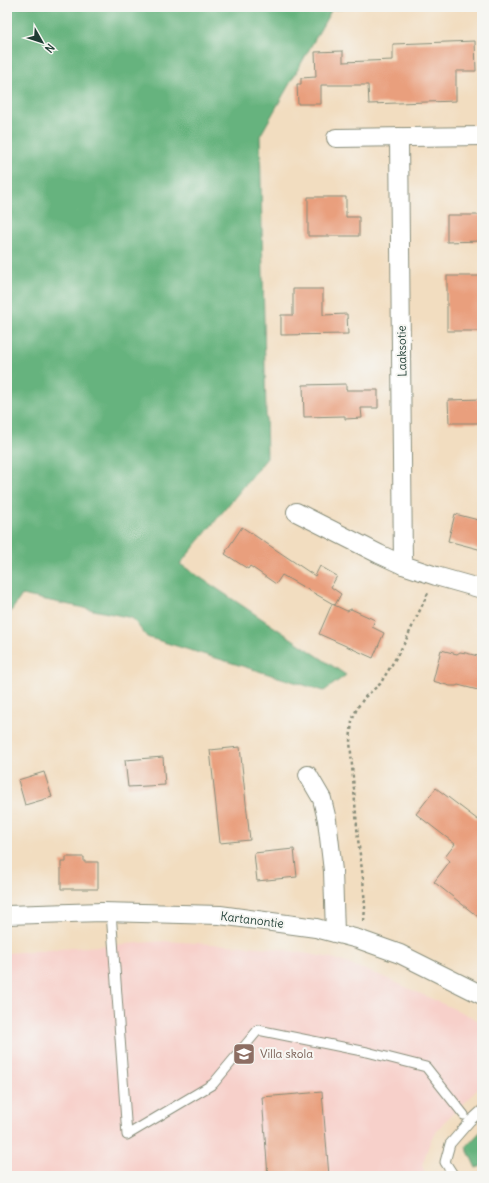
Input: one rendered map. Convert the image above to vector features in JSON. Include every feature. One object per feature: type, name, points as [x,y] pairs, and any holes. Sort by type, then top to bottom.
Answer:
[{"type":"street","points":[[336,138],[482,136]]},
{"type":"street","name":"Laaksotie","points":[[399,137],[403,565]]},
{"type":"street","points":[[296,512],[403,565],[482,589]]},
{"type":"street","points":[[308,775],[322,799],[327,820],[333,871],[335,933]]},
{"type":"street","name":"Kartanontie","points":[[7,915],[111,912],[220,915],[316,928],[358,938],[400,954],[482,995]]},
{"type":"lane","points":[[111,912],[128,1136],[213,1084],[258,1030],[367,1052],[426,1068],[464,1115]]},
{"type":"lane","points":[[454,1176],[445,1162],[450,1144],[482,1110]]},
{"type":"path","points":[[358,938],[364,922],[365,907],[350,741],[352,721],[357,708],[365,697],[380,684],[404,644],[436,576]]},
{"type":"shaded area","name":"Villa skola","points":[[165,941],[274,948],[332,958],[379,975],[472,1017],[482,1023],[482,1085],[443,1123],[431,1139],[422,1165],[426,1176],[7,1176],[7,953]]},
{"type":"green space","points":[[7,7],[344,7],[344,9],[332,9],[260,136],[267,458],[180,564],[346,675],[324,691],[147,637],[132,618],[22,595],[7,617]]},
{"type":"green space","points":[[482,1130],[482,1166],[476,1168],[466,1147]]},
{"type":"building","points":[[475,41],[476,71],[456,71],[456,101],[369,104],[368,85],[321,85],[321,104],[298,104],[297,84],[301,84],[301,78],[316,77],[315,52],[343,51],[343,62],[393,60],[393,44]]},
{"type":"building","points":[[308,197],[346,197],[346,217],[359,217],[359,236],[308,236]]},
{"type":"building","points":[[447,215],[482,215],[482,241],[447,242]]},
{"type":"building","points":[[447,276],[481,276],[481,331],[447,331]]},
{"type":"building","points":[[293,289],[323,289],[323,315],[347,314],[348,334],[281,335],[281,315],[293,315]]},
{"type":"building","points":[[346,384],[346,390],[378,390],[378,408],[361,408],[362,418],[345,419],[345,416],[304,417],[303,385]]},
{"type":"building","points":[[482,399],[482,423],[449,423],[448,400]]},
{"type":"building","points":[[455,514],[482,521],[482,550],[448,541]]},
{"type":"building","points":[[242,527],[315,576],[320,566],[337,576],[331,587],[341,594],[335,605],[282,575],[276,584],[250,566],[248,569],[225,554]]},
{"type":"building","points":[[332,604],[347,611],[351,609],[375,620],[372,627],[384,633],[373,658],[319,634]]},
{"type":"building","points":[[441,650],[457,654],[460,652],[466,653],[482,657],[482,691],[458,685],[450,686],[433,681]]},
{"type":"building","points":[[240,747],[250,840],[220,843],[210,750]]},
{"type":"building","points":[[163,757],[165,785],[128,787],[125,760]]},
{"type":"building","points":[[44,772],[52,797],[25,805],[18,780]]},
{"type":"building","points":[[436,788],[482,823],[482,920],[434,882],[450,861],[445,857],[455,844],[416,814]]},
{"type":"building","points":[[294,849],[297,877],[257,881],[254,853]]},
{"type":"building","points":[[66,857],[84,857],[84,862],[98,862],[98,889],[61,889],[61,862],[66,862]]},
{"type":"building","points":[[322,1092],[329,1176],[268,1176],[262,1097]]},
{"type":"place","name":"Villa skola","points":[[244,1054]]}]
